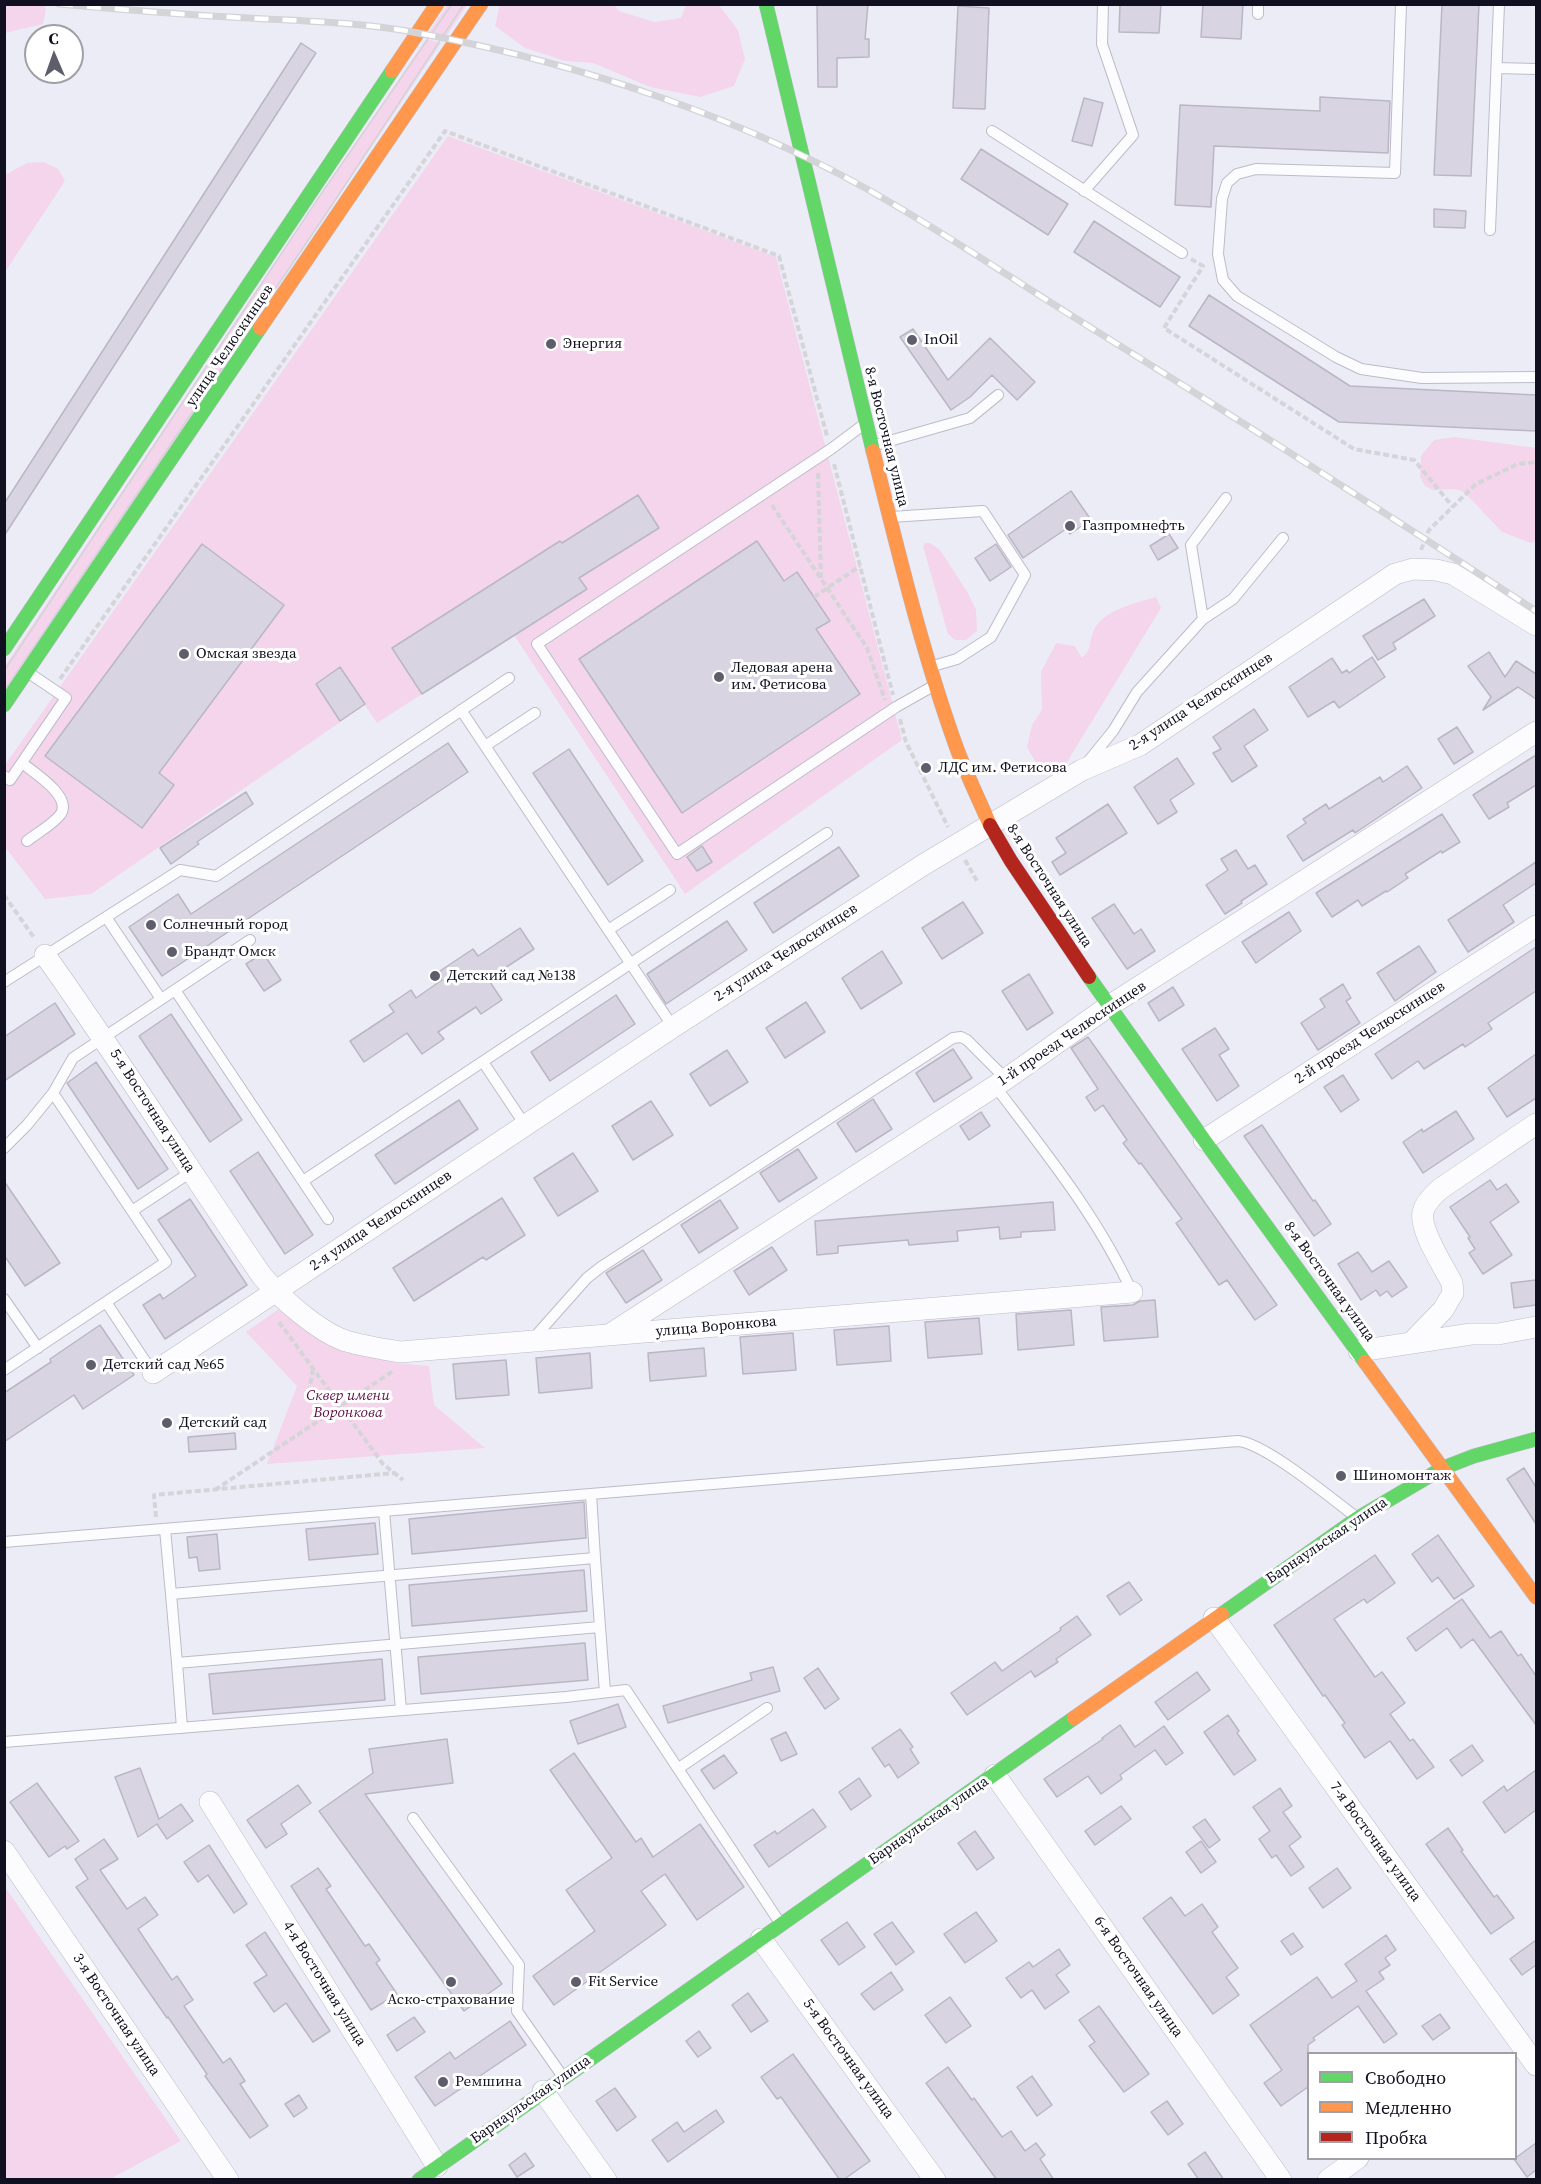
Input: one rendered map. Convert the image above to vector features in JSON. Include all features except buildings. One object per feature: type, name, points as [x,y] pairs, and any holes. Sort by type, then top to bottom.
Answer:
[{"type":"main road","name":"улица Челюскинцев","points":[[4,649],[437,4]]},
{"type":"main road","name":"улица Челюскинцев","points":[[4,705],[481,4]]},
{"type":"main road","name":"8-я Восточная улица","points":[[766,4],[889,517],[930,667],[958,751],[990,825],[1011,861],[1109,1006],[1536,1597]]},
{"type":"main road","name":"Барнаульская улица","points":[[419,2180],[1358,1518],[1443,1468],[1474,1456],[1536,1439]]},
{"type":"street","name":"2-я улица Челюскинцев","points":[[153,1372],[673,1027],[957,844],[1082,770],[1140,745],[1395,574],[1413,569],[1436,570],[1453,574],[1536,625]]},
{"type":"street","name":"1-й проезд Челюскинцев","points":[[608,1336],[1001,1083],[1109,1006],[1536,732]]},
{"type":"street","name":"2-й проезд Челюскинцев","points":[[1204,1140],[1536,926]]},
{"type":"street","name":"5-я Восточная улица","points":[[45,954],[104,1037],[268,1296],[308,1319]]},
{"type":"street","points":[[1411,1343],[1443,1310],[1453,1293],[1452,1283],[1425,1231],[1423,1213],[1430,1198],[1536,1124]]},
{"type":"street","name":"улица Воронкова","points":[[308,1319],[344,1341],[400,1352],[1132,1292]]},
{"type":"street","points":[[1359,1351],[1471,1334],[1498,1334],[1536,1327]]},
{"type":"street","name":"7-я Восточная улица","points":[[1214,1618],[1524,2045],[1536,2065]]},
{"type":"street","name":"6-я Восточная улица","points":[[995,1775],[1281,2180]]},
{"type":"street","name":"4-я Восточная улица","points":[[210,1802],[437,2166]]},
{"type":"street","name":"3-я Восточная улица","points":[[4,1851],[228,2180]]},
{"type":"street","name":"5-я Восточная улица","points":[[761,1939],[935,2180]]},
{"type":"street","points":[[543,2091],[606,2180]]},
{"type":"street","points":[[1328,2180],[1355,2160]]},
{"type":"lane","points":[[1084,191],[1133,135],[1102,44],[1103,4]]},
{"type":"lane","points":[[1401,4],[1395,173],[1256,169],[1237,174],[1227,183],[1222,199],[1218,254],[1223,280],[1237,296],[1336,357],[1361,369],[1422,378],[1536,377]]},
{"type":"lane","points":[[1490,230],[1499,4]]},
{"type":"lane","points":[[1497,68],[1536,69]]},
{"type":"lane","points":[[992,131],[1182,253]]},
{"type":"lane","points":[[872,446],[970,418],[998,395]]},
{"type":"lane","points":[[866,423],[831,449],[537,644],[677,854],[893,709],[936,685]]},
{"type":"lane","points":[[1203,619],[1191,545],[1226,498]]},
{"type":"lane","points":[[889,517],[983,510],[1025,575],[991,637],[957,659],[930,667]]},
{"type":"lane","points":[[1082,770],[1113,731],[1137,692],[1203,619],[1233,599],[1283,538]]},
{"type":"lane","points":[[4,776],[10,780],[66,698],[27,672]]},
{"type":"lane","points":[[4,982],[180,870],[216,876],[509,678]]},
{"type":"lane","points":[[461,710],[673,1027]]},
{"type":"lane","points":[[485,746],[535,713]]},
{"type":"lane","points":[[22,763],[53,788],[61,799],[63,807],[61,815],[27,841]]},
{"type":"lane","points":[[303,1181],[827,833]]},
{"type":"lane","points":[[608,930],[670,890]]},
{"type":"lane","points":[[106,917],[161,999]]},
{"type":"lane","points":[[4,1148],[27,1125],[53,1093],[73,1058],[250,940]]},
{"type":"lane","points":[[175,990],[328,1219]]},
{"type":"lane","points":[[531,1342],[587,1278],[602,1267],[953,1038],[961,1037],[968,1040],[1001,1083],[1085,1207],[1116,1258],[1132,1292]]},
{"type":"lane","points":[[483,1062],[525,1125]]},
{"type":"lane","points":[[4,1370],[166,1263],[53,1093]]},
{"type":"lane","points":[[132,1211],[191,1172]]},
{"type":"lane","points":[[4,1299],[38,1348]]},
{"type":"lane","points":[[106,1302],[153,1372]]},
{"type":"lane","points":[[4,1542],[1238,1441],[1254,1445],[1310,1482],[1358,1518]]},
{"type":"lane","points":[[591,1494],[605,1692]]},
{"type":"lane","points":[[384,1511],[401,1710]]},
{"type":"lane","points":[[161,1529],[171,1594],[182,1728]]},
{"type":"lane","points":[[171,1594],[596,1558]]},
{"type":"lane","points":[[177,1663],[600,1627]]},
{"type":"lane","points":[[4,1742],[554,1698],[626,1690],[781,1924]]},
{"type":"lane","points":[[679,1768],[767,1708]]},
{"type":"lane","points":[[413,1818],[519,1965],[517,2011],[563,2077]]},
{"type":"path","points":[[53,689],[445,130],[779,256],[831,449],[893,709]]},
{"type":"path","points":[[1182,253],[1203,266],[1164,328],[1354,449],[1414,460],[1453,507]]},
{"type":"path","points":[[818,457],[821,580]]},
{"type":"path","points":[[1413,569],[1429,530],[1476,484],[1518,464],[1536,462]]},
{"type":"path","points":[[764,493],[867,648],[906,742],[977,881]]},
{"type":"path","points":[[814,597],[860,566]]},
{"type":"path","points":[[4,895],[45,954]]},
{"type":"path","points":[[268,1296],[313,1369],[383,1464],[403,1480]]},
{"type":"path","points":[[313,1369],[309,1392],[325,1416]]},
{"type":"path","points":[[213,1491],[396,1369]]},
{"type":"path","points":[[161,1529],[154,1495],[394,1473]]},
{"type":"green space","points":[[4,5],[44,5],[46,10],[43,24],[24,24],[24,28],[5,33]]},
{"type":"green space","points":[[447,5],[467,5],[446,36],[429,32]]},
{"type":"green space","points":[[500,5],[614,5],[619,11],[654,22],[681,18],[686,5],[719,5],[738,30],[745,59],[734,86],[700,97],[650,87],[593,63],[565,61],[525,48],[495,26]]},
{"type":"green space","points":[[426,39],[441,43],[5,694],[5,666]]},
{"type":"green space","points":[[448,136],[776,257],[902,740],[685,894],[514,635],[377,723],[365,705],[91,894],[45,899],[5,847],[5,765]]},
{"type":"green space","points":[[44,162],[58,169],[65,181],[5,272],[5,175],[27,163]]},
{"type":"green space","points":[[1454,437],[1536,448],[1536,541],[1531,543],[1502,532],[1464,492],[1455,489],[1433,490],[1425,486],[1420,477],[1421,456],[1434,440]]},
{"type":"green space","points":[[925,543],[930,543],[940,550],[968,593],[976,610],[977,631],[966,640],[955,640],[948,634],[923,546]]},
{"type":"green space","points":[[1156,597],[1161,608],[1064,767],[1046,771],[1036,763],[1027,747],[1032,725],[1042,710],[1041,672],[1056,643],[1075,646],[1082,658],[1089,648],[1097,624],[1104,618],[1120,608]]},
{"type":"green space","name":"Сквер имени Воронкова","points":[[283,1306],[341,1348],[396,1363],[429,1366],[434,1405],[485,1448],[267,1464],[297,1386],[246,1332]]},
{"type":"green space","points":[[5,1887],[181,2141],[110,2179],[5,2179]]},
{"type":"tram line","points":[[4,671],[321,194],[452,4]]},
{"type":"tram line","points":[[4,691],[334,202],[464,4]]},
{"type":"railway","points":[[59,4],[348,24],[418,33],[479,46],[602,78],[723,121],[782,146],[893,204],[1319,471],[1536,611]]},
{"type":"traffic: fast","points":[[766,4],[873,451]]},
{"type":"traffic: fast","points":[[4,649],[392,71]]},
{"type":"traffic: fast","points":[[4,705],[260,328]]},
{"type":"traffic: fast","points":[[1089,977],[1365,1362]]},
{"type":"traffic: fast","points":[[1222,1614],[1358,1518],[1443,1468],[1474,1456],[1536,1439]]},
{"type":"traffic: fast","points":[[419,2180],[1074,1718]]},
{"type":"traffic: slow","points":[[392,71],[437,4]]},
{"type":"traffic: slow","points":[[260,328],[481,4]]},
{"type":"traffic: slow","points":[[873,451],[911,601],[944,712],[957,749],[990,825]]},
{"type":"traffic: slow","points":[[1365,1362],[1536,1597]]},
{"type":"traffic: slow","points":[[1074,1718],[1222,1614]]},
{"type":"traffic: jam","points":[[990,825],[1011,861],[1089,977]]},
{"type":"place","name":"InOil","points":[[912,340]]},
{"type":"place","name":"Энергия","points":[[551,344]]},
{"type":"place","name":"Газпромнефть","points":[[1070,526]]},
{"type":"place","name":"Омская звезда","points":[[184,654]]},
{"type":"place","name":"Ледовая арена им. Фетисова","points":[[719,677]]},
{"type":"place","name":"ЛДС им. Фетисова","points":[[926,768]]},
{"type":"place","name":"Солнечный город","points":[[151,925]]},
{"type":"place","name":"Брандт Омск","points":[[172,952]]},
{"type":"place","name":"Детский сад №138","points":[[435,976]]},
{"type":"place","name":"Детский сад №65","points":[[91,1365]]},
{"type":"place","name":"Детский сад","points":[[167,1423]]},
{"type":"place","name":"Шиномонтаж","points":[[1341,1476]]},
{"type":"place","name":"Аско-страхование","points":[[451,1982]]},
{"type":"place","name":"Fit Service","points":[[576,1982]]},
{"type":"place","name":"Ремшина","points":[[443,2082]]}]
